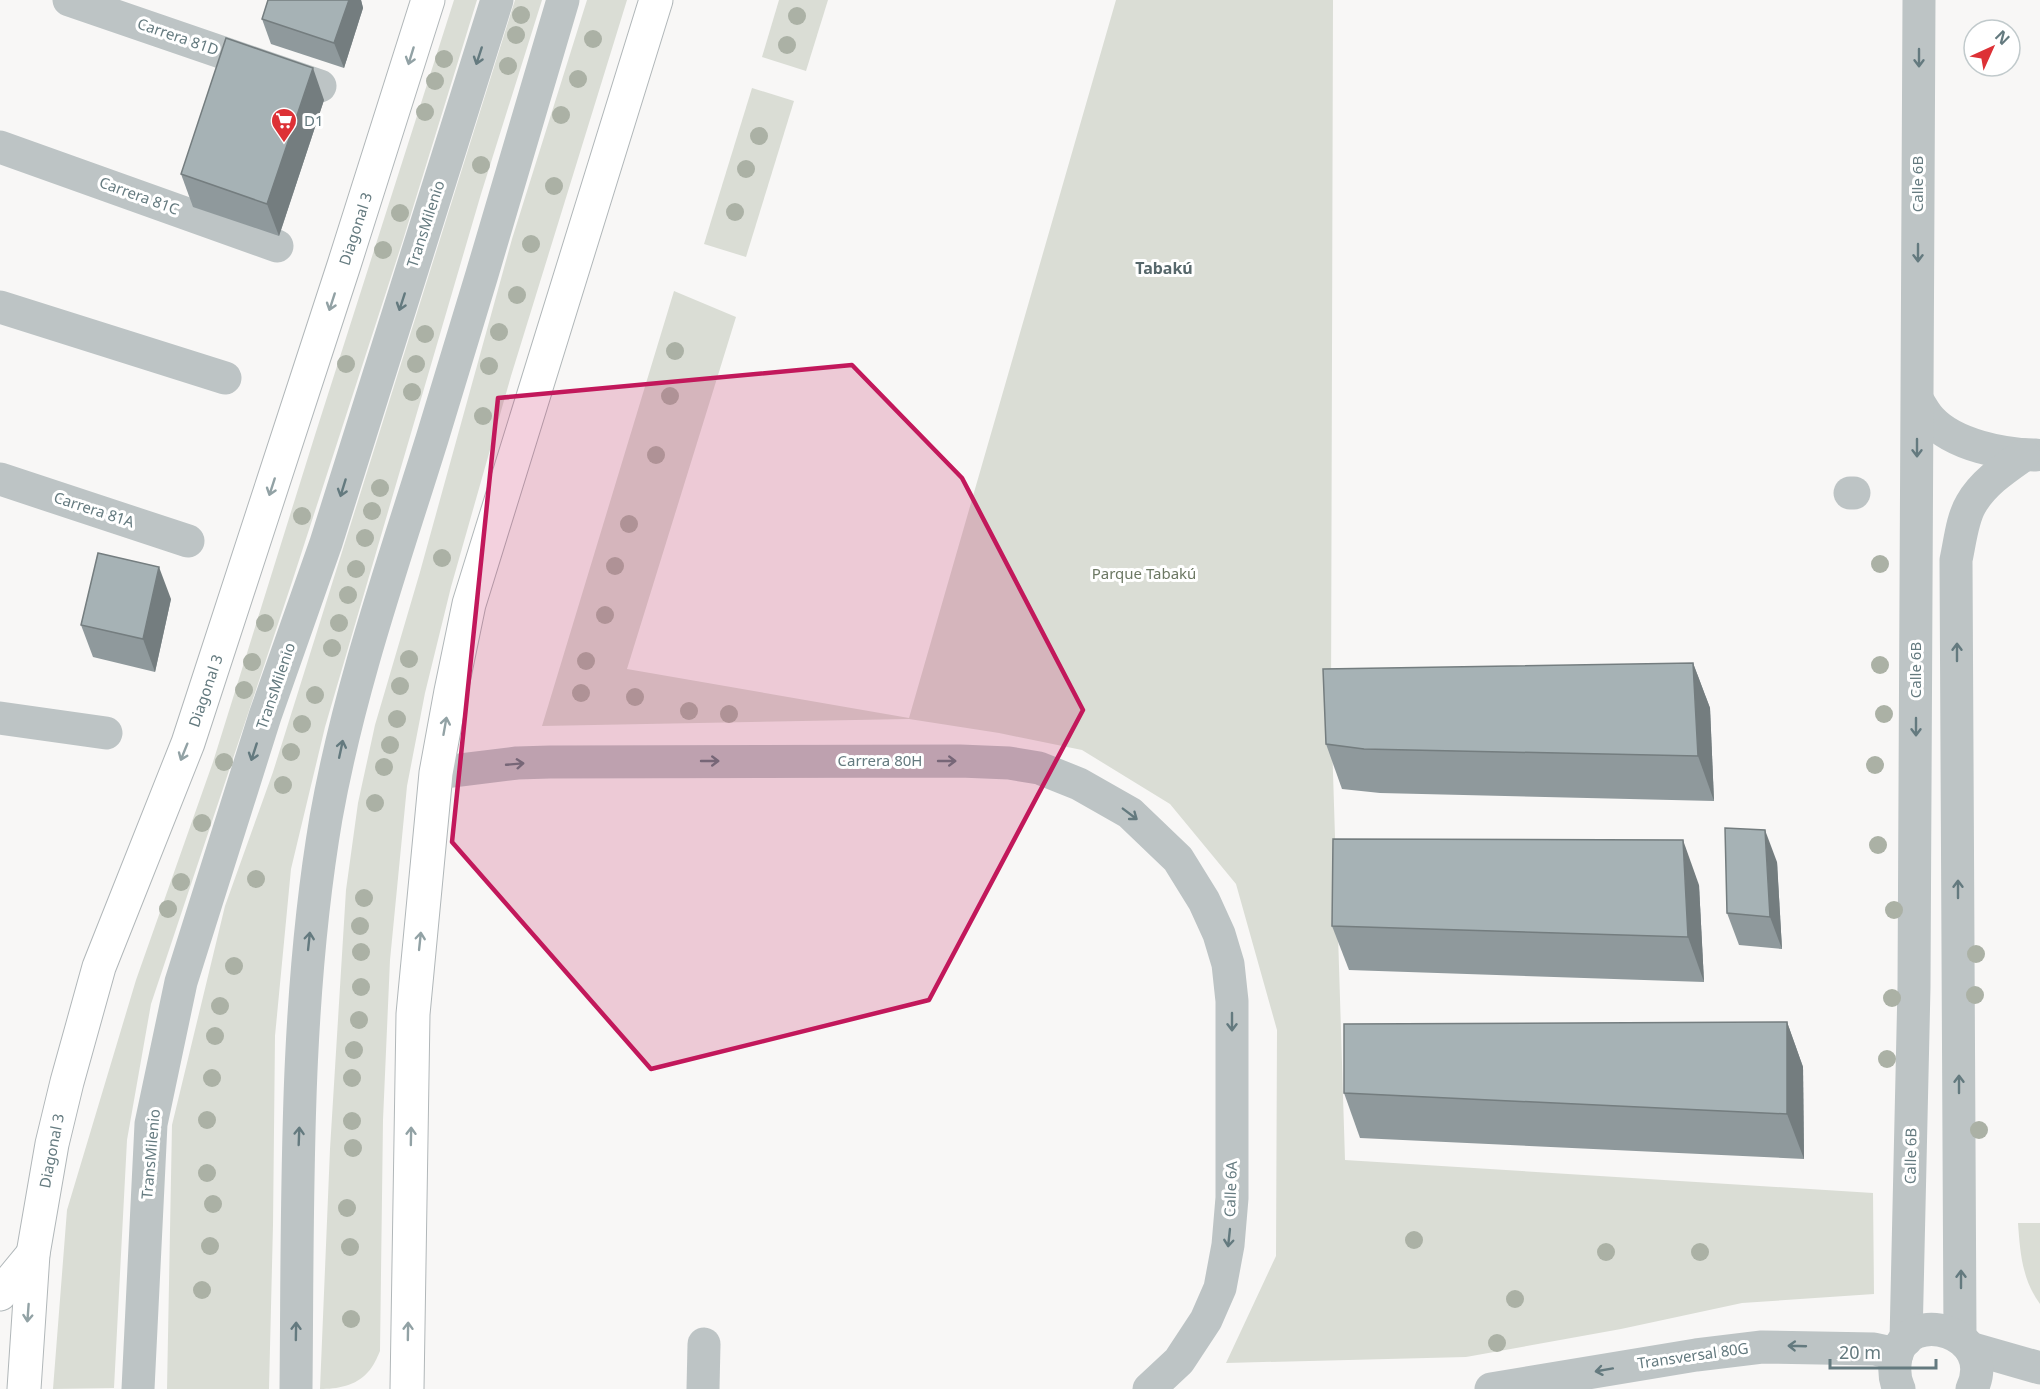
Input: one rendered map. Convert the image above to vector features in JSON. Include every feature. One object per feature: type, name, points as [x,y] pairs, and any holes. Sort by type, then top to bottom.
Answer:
[{"type":"main road","name":"Diagonal 3","points":[[24,1389],[33,1254],[52,1143],[99,967],[188,743],[428,0]]},
{"type":"main road","points":[[407,1389],[413,1014],[436,773],[469,604],[656,0]]},
{"type":"main road","points":[[0,1294],[33,1254]]},
{"type":"street","name":"Carrera 81D","points":[[69,0],[320,86]]},
{"type":"street","name":"TransMilenio","points":[[138,1389],[151,1124],[181,982],[266,716],[326,543],[497,0]]},
{"type":"street","points":[[296,1389],[299,1145],[306,967],[327,815],[345,731],[369,638],[473,307],[563,0]]},
{"type":"street","name":"Calle 6B","points":[[1899,1389],[1894,1370],[1902,1347],[1915,975],[1919,0]]},
{"type":"street","name":"Carrera 81C","points":[[0,147],[277,246]]},
{"type":"street","points":[[0,307],[225,378]]},
{"type":"street","points":[[1918,401],[1932,421],[1950,434],[1969,443],[2001,452],[2032,455]]},
{"type":"street","points":[[1972,1389],[1977,1373],[1975,1360],[1965,1343],[1956,560],[1970,505],[1985,485],[2032,455]]},
{"type":"street","name":"Carrera 81A","points":[[0,479],[188,541]]},
{"type":"street","points":[[0,718],[106,734]]},
{"type":"street","name":"Carrera 80H","points":[[436,773],[517,763],[550,762],[960,761],[1009,763],[1039,768],[1079,784],[1130,813],[1178,859],[1204,901],[1219,934],[1228,964]]},
{"type":"street","name":"Calle 6A","points":[[1149,1389],[1179,1361],[1206,1320],[1220,1288],[1228,1245],[1232,1198],[1232,1001],[1228,964]]},
{"type":"street","points":[[1902,1347],[1919,1332],[1933,1329],[1948,1331],[1965,1343],[2040,1368]]},
{"type":"street","points":[[703,1389],[704,1344]]},
{"type":"street","name":"Transversal 80G","points":[[1491,1389],[1696,1354],[1762,1347],[1874,1349],[1902,1347]]},
{"type":"highlighted area","points":[[852,365],[962,478],[1083,710],[929,1000],[651,1069],[452,842],[498,398]]},
{"type":"green space","points":[[454,0],[477,0],[403,240],[292,582],[151,1004],[127,1140],[114,1388],[53,1389],[67,1210],[136,980],[213,762]]},
{"type":"green space","points":[[515,0],[542,0],[481,194],[325,727],[291,869],[275,1036],[269,1389],[167,1389],[172,1125],[225,906],[273,772]]},
{"type":"green space","points":[[587,0],[627,0],[511,376],[451,587],[425,693],[407,786],[390,960],[383,1120],[380,1351],[370,1370],[358,1381],[339,1387],[320,1389],[330,1149],[346,890],[358,803],[375,725],[420,572],[512,239]]},
{"type":"green space","points":[[779,0],[828,0],[806,71],[762,57]]},
{"type":"green space","name":"Parque Tabakú","points":[[1116,0],[1333,0],[1331,708],[1345,1160],[1873,1193],[1874,1294],[1742,1303],[1621,1329],[1466,1357],[1226,1363],[1276,1256],[1277,1030],[1236,884],[1170,804],[1082,750],[999,733],[909,719],[542,726],[674,291],[736,317],[627,669],[909,718]]},
{"type":"green space","points":[[752,88],[794,101],[746,257],[704,244]]},
{"type":"green space","points":[[2018,1223],[2040,1223],[2040,1304],[2026,1275],[2021,1255]]},
{"type":"building","points":[[268,0],[349,0],[334,43],[262,19]]},
{"type":"building","points":[[226,38],[313,68],[267,204],[181,174]]},
{"type":"building","points":[[98,553],[159,567],[143,639],[81,625]]},
{"type":"building","points":[[1693,663],[1698,756],[1364,749],[1326,744],[1323,669]]},
{"type":"building","points":[[1725,828],[1765,830],[1770,917],[1727,913]]},
{"type":"building","points":[[1333,839],[1683,840],[1688,937],[1332,926]]},
{"type":"building","points":[[1787,1022],[1787,1114],[1344,1093],[1344,1024]]},
{"type":"place","name":"D1","points":[[284,144]]},
{"type":"district","name":"Tabakú","points":[[1164,268]]}]
